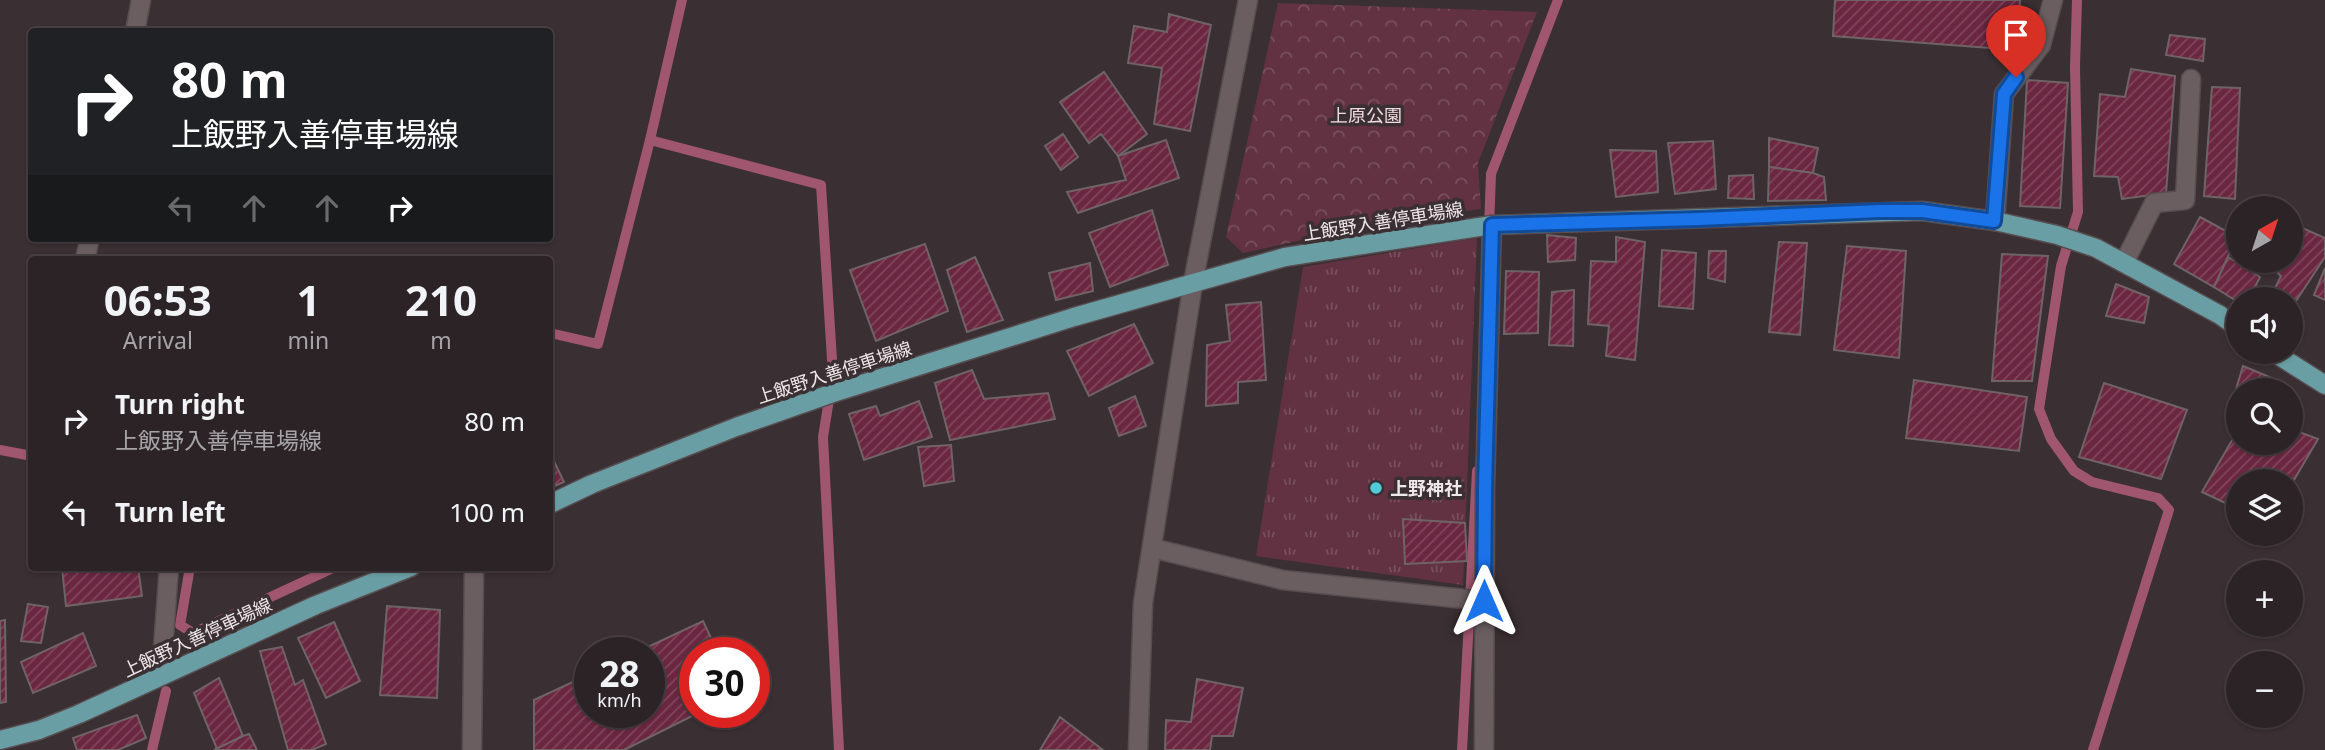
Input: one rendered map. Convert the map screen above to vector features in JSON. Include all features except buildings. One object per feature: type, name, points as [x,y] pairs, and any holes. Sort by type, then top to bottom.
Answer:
[{"type":"main road","name":"上飯野入善停車場線","points":[[553,503],[592,484],[736,427],[833,393],[1074,317],[1285,257],[1492,225],[1922,211],[1994,221],[2057,234],[2096,248],[2226,319]]},
{"type":"main road","points":[[2292,364],[2325,385]]},
{"type":"main road","name":"上飯野入善停車場線","points":[[0,740],[39,730],[79,715],[316,605],[401,571]]},
{"type":"street","points":[[136,28],[141,0]]},
{"type":"street","points":[[1138,750],[1143,603],[1193,283],[1248,0]]},
{"type":"street","points":[[1994,221],[2004,94],[2041,45],[2053,0]]},
{"type":"street","points":[[2123,263],[2154,203],[2185,200],[2192,79]]},
{"type":"street","points":[[1484,750],[1485,488],[1492,225]]},
{"type":"street","points":[[1152,548],[1283,580],[1484,601]]},
{"type":"street","points":[[161,676],[169,571]]},
{"type":"street","points":[[472,750],[474,571]]},
{"type":"green space","name":"上原公園","points":[[1278,3],[1537,12],[1478,163],[1481,209],[1389,221],[1243,253],[1226,237]]},
{"type":"green space","points":[[1477,238],[1463,585],[1256,556],[1303,267]]},
{"type":"waterway","points":[[682,0],[650,140],[821,185],[833,375],[823,437],[839,750]]},
{"type":"waterway","points":[[1489,229],[1491,174],[1558,0]]},
{"type":"waterway","points":[[2077,0],[2075,67],[2078,212],[2061,266],[2039,409],[2051,439],[2074,471],[2092,482],[2158,498],[2169,510],[2093,750]]},
{"type":"waterway","points":[[553,334],[598,344],[650,140]]},
{"type":"waterway","points":[[0,450],[28,455]]},
{"type":"waterway","points":[[1462,750],[1477,471]]},
{"type":"waterway","points":[[189,571],[180,625],[193,633],[326,571]]},
{"type":"waterway","points":[[152,750],[166,691]]},
{"type":"place","name":"上野神社","points":[[1376,488]]},
{"type":"route","points":[[1484,601],[1492,225],[1880,211],[1922,211],[1994,221],[2004,94],[2016,77]]}]
